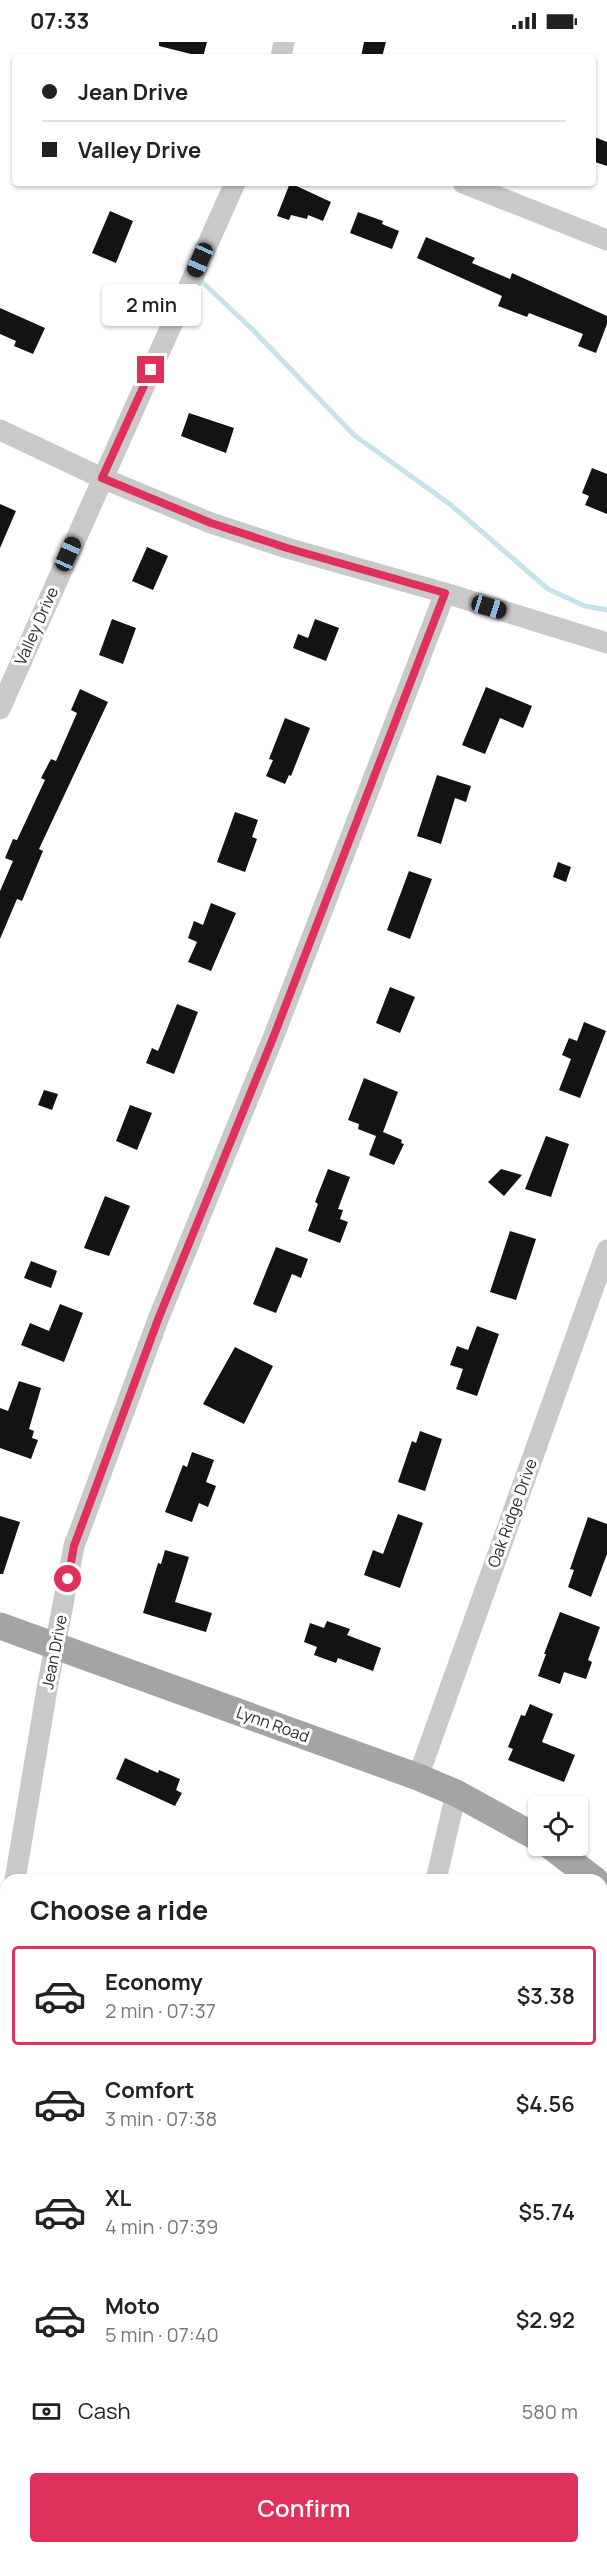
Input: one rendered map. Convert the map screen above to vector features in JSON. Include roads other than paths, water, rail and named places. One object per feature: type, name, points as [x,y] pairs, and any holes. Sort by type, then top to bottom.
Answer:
[{"type":"main road","name":"Lynn Road","points":[[0,1626],[418,1777],[456,1793],[528,1833]]},
{"type":"main road","points":[[563,1856],[587,1874]]},
{"type":"street","name":"Valley Drive","points":[[0,708],[235,186]]},
{"type":"street","points":[[472,186],[607,240]]},
{"type":"street","points":[[0,430],[102,478],[211,523],[287,548],[445,593],[607,643]]},
{"type":"street","name":"Jean Drive","points":[[16,1874],[55,1646],[77,1538],[159,1317],[273,1038],[445,593]]},
{"type":"street","name":"Oak Ridge Drive","points":[[418,1777],[607,1250]]},
{"type":"street","points":[[437,1874],[456,1793]]},
{"type":"waterway","points":[[198,278],[253,330],[354,435],[451,505],[548,589],[585,606],[607,610]]}]
